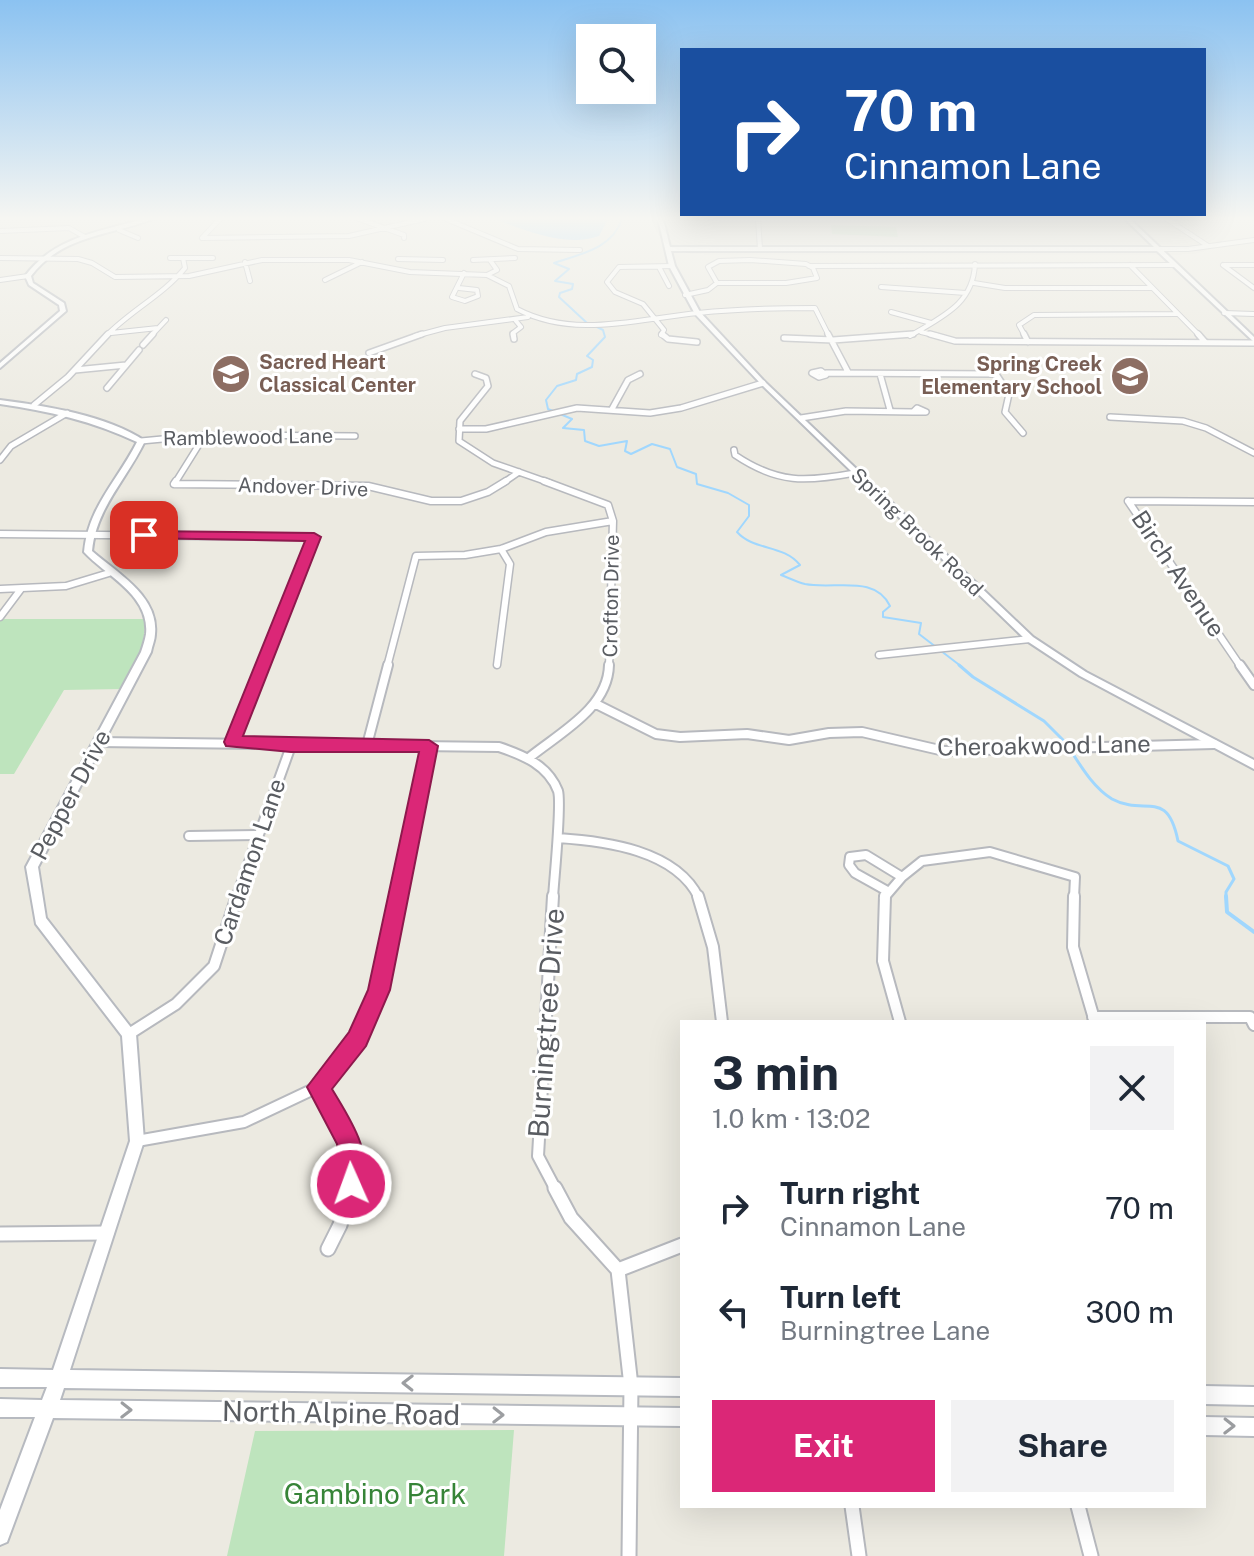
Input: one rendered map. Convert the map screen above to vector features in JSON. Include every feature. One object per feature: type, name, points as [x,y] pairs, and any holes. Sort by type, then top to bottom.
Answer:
[{"type":"street","points":[[0,366],[63,311],[62,304],[43,292]]},
{"type":"street","points":[[34,405],[54,391],[129,314],[164,292]]},
{"type":"street","points":[[456,292],[452,297],[456,300],[474,300],[477,292]]},
{"type":"street","points":[[515,292],[517,309],[528,317],[549,322],[601,325],[697,313],[815,308],[823,331],[842,352],[848,372]]},
{"type":"street","points":[[614,292],[641,303],[651,318],[664,328],[665,332],[661,335],[668,339],[697,342]]},
{"type":"street","name":"Spring Brook Road","points":[[683,292],[697,313],[763,383],[1030,639],[1083,674],[1254,765]]},
{"type":"street","points":[[685,295],[701,292]]},
{"type":"street","points":[[784,338],[898,340],[921,332],[955,308],[966,293],[955,292]]},
{"type":"street","points":[[1154,292],[1206,343]]},
{"type":"street","points":[[1202,292],[1254,341]]},
{"type":"street","points":[[891,312],[931,323]]},
{"type":"street","points":[[1224,313],[1254,314]]},
{"type":"street","points":[[1028,342],[1019,325],[1034,315],[1176,314]]},
{"type":"street","points":[[369,353],[445,328],[528,317]]},
{"type":"street","points":[[107,388],[166,320]]},
{"type":"street","points":[[514,339],[513,333],[521,327],[516,321]]},
{"type":"street","points":[[111,333],[158,328]]},
{"type":"street","points":[[921,332],[955,341],[1254,341]]},
{"type":"street","points":[[75,370],[126,365]]},
{"type":"street","points":[[826,373],[996,374],[1009,394],[1005,412],[1023,433]]},
{"type":"street","points":[[475,374],[486,378],[488,386],[460,421],[459,429],[486,429],[556,411],[612,409],[650,413],[681,408],[763,383]]},
{"type":"street","points":[[612,409],[628,380],[640,374]]},
{"type":"street","points":[[880,374],[890,410]]},
{"type":"street","points":[[0,402],[34,405],[67,413],[121,430],[141,441],[133,461],[94,514],[87,535]]},
{"type":"street","points":[[801,418],[846,411],[913,412]]},
{"type":"street","points":[[0,460],[11,446],[67,413]]},
{"type":"street","points":[[1110,417],[1183,421],[1206,428],[1254,453]]},
{"type":"street","name":"Crofton Drive","points":[[459,429],[459,441],[473,453],[519,472],[582,491],[608,505],[613,521],[609,681],[596,704]]},
{"type":"street","name":"Ramblewood Lane","points":[[141,441],[205,435],[355,436]]},
{"type":"street","name":"Andover Drive","points":[[205,435],[174,484],[368,486],[431,501],[461,501],[488,492],[519,472]]},
{"type":"street","points":[[734,450],[735,455],[758,472],[788,481],[817,480],[855,473]]},
{"type":"street","name":"Birch Avenue","points":[[1254,502],[1128,501],[1254,685]]},
{"type":"street","points":[[367,745],[416,556],[465,555],[501,549],[546,532],[613,521]]},
{"type":"street","points":[[0,534],[314,537],[232,742]]},
{"type":"street","name":"Pepper Drive","points":[[87,535],[88,552],[109,573],[127,584],[148,608],[152,632],[146,652],[32,867],[40,920],[129,1034]]},
{"type":"street","points":[[497,665],[510,564],[501,549]]},
{"type":"street","points":[[0,589],[66,586],[109,573]]},
{"type":"street","points":[[0,617],[21,589]]},
{"type":"street","points":[[879,655],[1030,639]]},
{"type":"street","points":[[98,742],[499,747],[530,757],[596,704]]},
{"type":"street","name":"Cheroakwood Lane","points":[[596,704],[656,734],[680,737],[747,734],[789,740],[829,733],[862,732],[944,751],[1214,744]]},
{"type":"street","name":"Cardamon Lane","points":[[129,1034],[176,1004],[214,966],[257,835],[291,746]]},
{"type":"street","points":[[137,1141],[244,1122],[318,1087],[358,1039],[379,990],[429,746]]},
{"type":"street","name":"Burningtree Drive","points":[[530,757],[547,770],[559,793],[538,1156],[571,1218],[618,1270]]},
{"type":"street","points":[[189,836],[257,835]]},
{"type":"street","points":[[558,838],[593,840],[633,848],[685,877],[701,905],[712,942],[722,1020]]},
{"type":"street","points":[[899,1020],[883,961],[886,896],[902,877],[922,861],[990,852],[1075,877],[1073,947],[1094,1020]]},
{"type":"street","points":[[886,896],[855,873],[849,865],[850,857],[866,855],[902,877]]},
{"type":"street","points":[[1206,1021],[1252,1021]]},
{"type":"street","points":[[0,1535],[59,1378],[137,1141],[129,1034]]},
{"type":"street","points":[[318,1087],[350,1142],[351,1184],[342,1226],[328,1249]]},
{"type":"street","points":[[0,1234],[108,1233]]},
{"type":"street","points":[[629,1556],[631,1386],[618,1270],[680,1246]]},
{"type":"street","name":"North Alpine Road","points":[[0,1378],[680,1387]]},
{"type":"street","points":[[1206,1395],[1254,1396]]},
{"type":"street","name":"North Alpine Road","points":[[0,1408],[680,1417]]},
{"type":"street","points":[[1206,1426],[1254,1427]]},
{"type":"street","points":[[852,1508],[859,1556]]},
{"type":"street","points":[[1079,1508],[1091,1556]]},
{"type":"green space","points":[[0,619],[146,619],[142,650],[122,689],[64,690],[14,774],[0,774]]},
{"type":"green space","name":"Gambino Park","points":[[514,1430],[504,1556],[227,1556],[255,1431]]},
{"type":"waterway","points":[[564,292],[559,297],[587,323]]},
{"type":"waterway","points":[[597,327],[603,330],[605,337],[587,356],[593,360],[592,367],[577,374],[576,380],[557,386],[546,400],[548,409],[572,419],[563,428],[584,430],[585,441],[599,446],[627,441],[625,451],[631,454],[652,444],[670,449],[677,467],[696,474],[697,484],[728,493],[749,505],[749,516],[737,532],[752,542],[793,558],[800,565],[781,575],[805,584],[853,585],[874,590],[890,606],[883,612],[883,617],[921,623],[919,634],[962,667]]},
{"type":"waterway","points":[[959,665],[1044,721],[1067,744]]},
{"type":"waterway","points":[[1071,751],[1089,777],[1112,799],[1124,804],[1161,809],[1168,814],[1178,841],[1228,866],[1234,879],[1226,896]]},
{"type":"waterway","points":[[1226,896],[1227,912],[1254,932]]},
{"type":"place","name":"Sacred Heart Classical Center","points":[[231,374]]},
{"type":"place","name":"Spring Creek Elementary School","points":[[1130,376]]},
{"type":"route","points":[[144,535],[314,537],[232,742],[291,746],[429,746],[379,990],[358,1039],[318,1087],[350,1142],[351,1184]]}]
